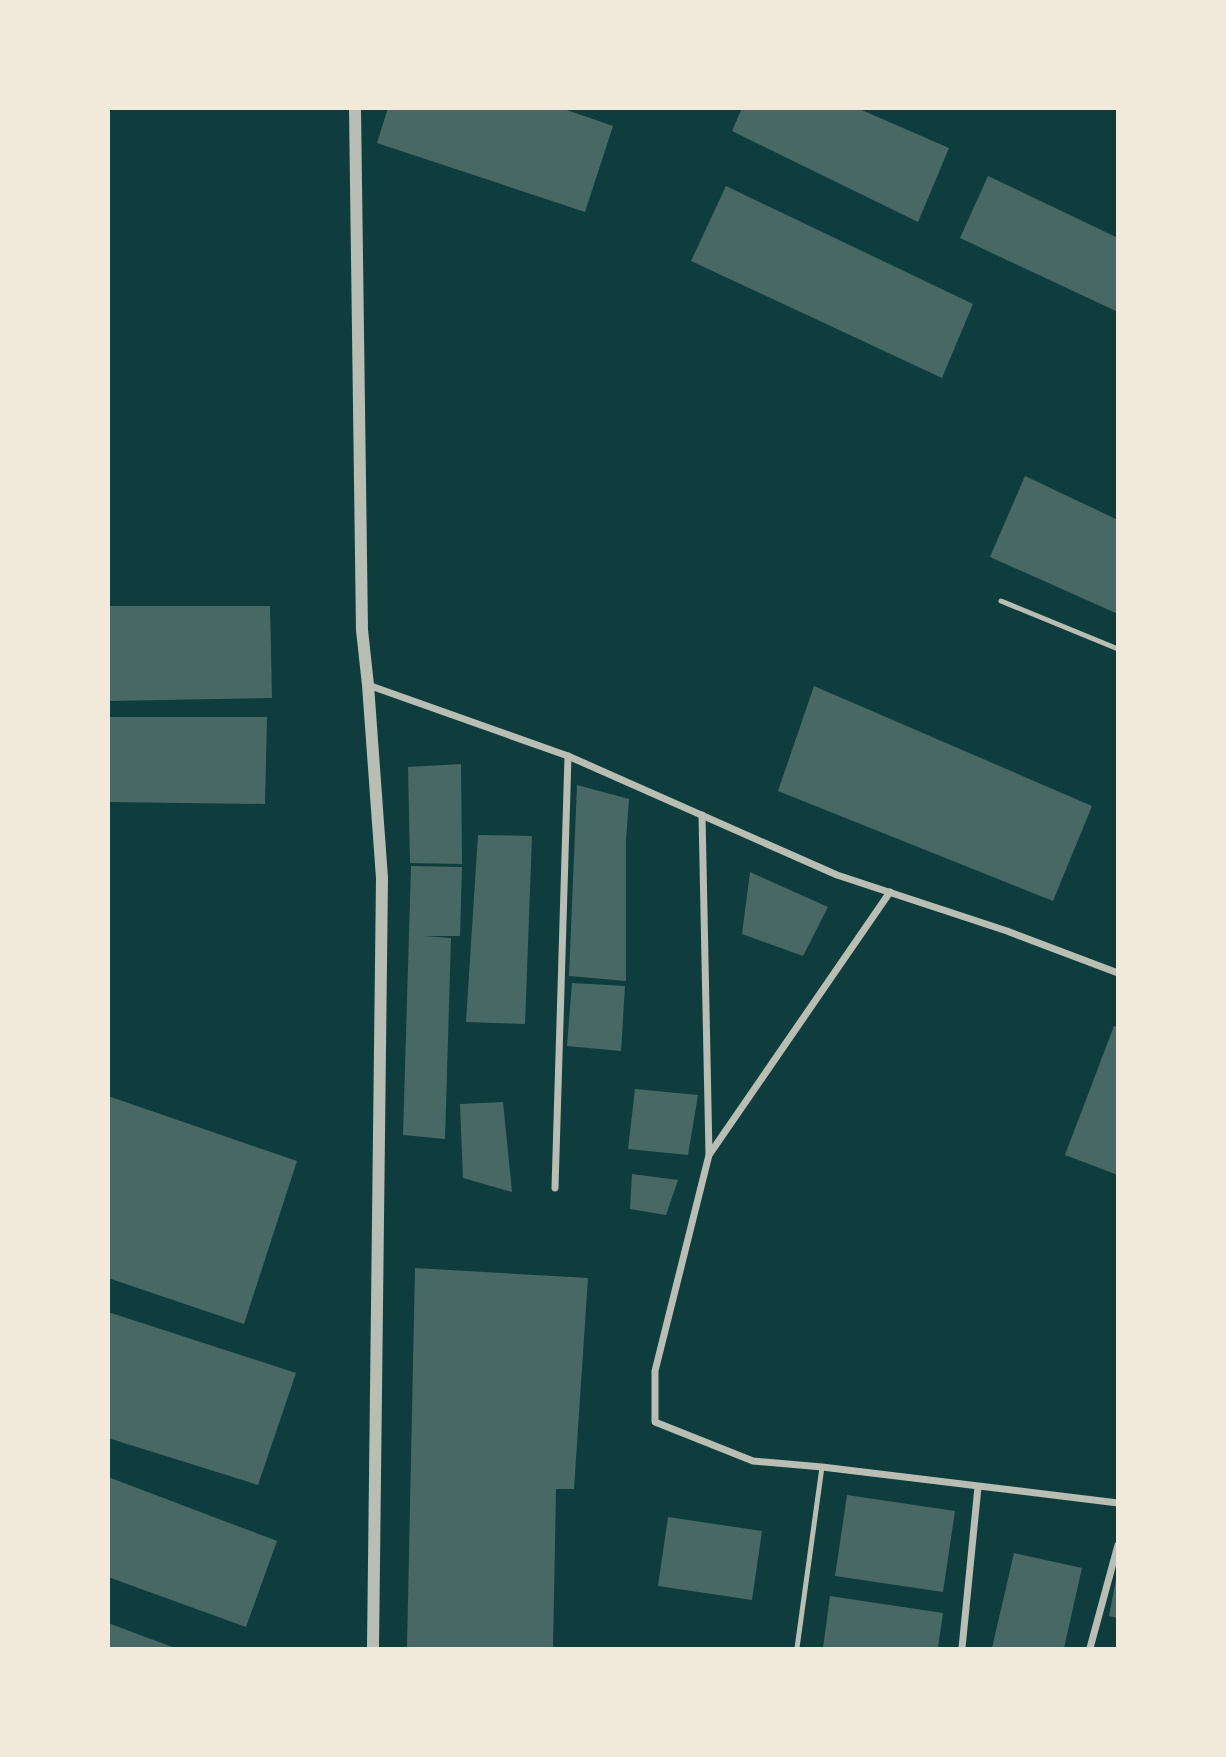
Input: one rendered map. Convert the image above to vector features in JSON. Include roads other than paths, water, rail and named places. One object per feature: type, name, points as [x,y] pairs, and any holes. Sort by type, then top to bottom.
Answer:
[{"type":"street","points":[[355,108],[362,616],[382,878],[373,1648]]},
{"type":"street","points":[[368,685],[568,756],[837,875],[1007,930],[1118,973]]},
{"type":"street","points":[[555,1188],[568,756]]},
{"type":"street","points":[[702,815],[709,1154],[655,1371],[654,1422],[753,1461],[1118,1503]]},
{"type":"street","points":[[709,1154],[890,892]]},
{"type":"street","points":[[962,1648],[978,1487]]},
{"type":"street","points":[[1090,1648],[1118,1545]]},
{"type":"lane","points":[[1001,601],[1118,649]]},
{"type":"lane","points":[[797,1648],[822,1467]]}]
